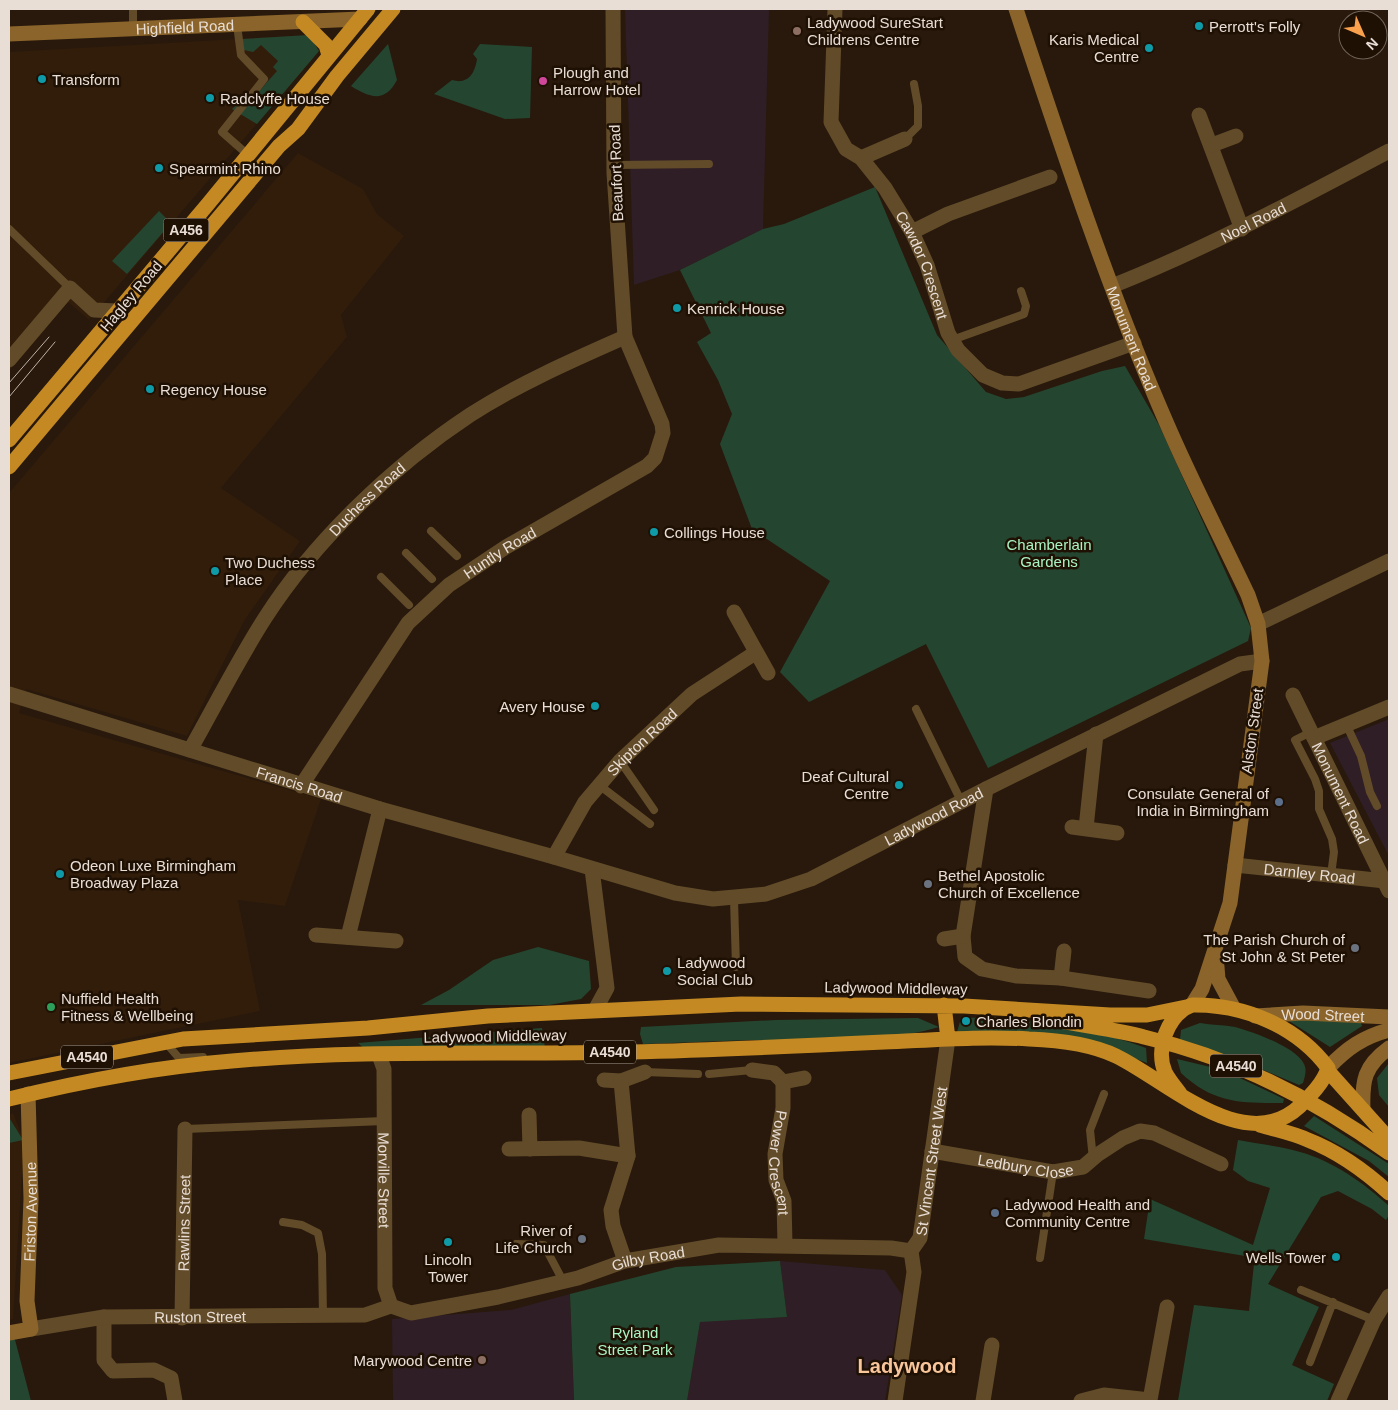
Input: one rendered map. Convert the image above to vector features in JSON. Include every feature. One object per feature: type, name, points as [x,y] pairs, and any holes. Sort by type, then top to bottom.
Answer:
[{"type":"highway","name":"Hagley Road","points":[[9,440],[208,204],[329,55],[364,14],[373,9]]},
{"type":"highway","name":"Hagley Road","points":[[9,467],[279,146],[298,129],[337,76],[394,9]]},
{"type":"highway","points":[[303,22],[326,45],[329,55]]},
{"type":"highway","name":"Ladywood Middleway","points":[[9,1073],[183,1040],[368,1028],[488,1016],[741,1004],[986,1007],[1110,1015],[1147,1015],[1189,1006],[1234,1007],[1286,1030],[1305,1044],[1328,1070]]},
{"type":"highway","points":[[944,1006],[948,1038]]},
{"type":"highway","points":[[1181,1096],[1165,1072],[1163,1043],[1170,1024],[1189,1006]]},
{"type":"highway","name":"A4540","points":[[986,1007],[1145,1037],[1227,1062],[1306,1100],[1367,1137],[1389,1153]]},
{"type":"highway","name":"Ladywood Middleway","points":[[9,1099],[180,1066],[236,1060],[379,1055],[633,1052],[948,1038],[1029,1039],[1092,1049],[1114,1055],[1181,1096],[1220,1117],[1254,1123]]},
{"type":"highway","points":[[24,1070],[28,1094]]},
{"type":"highway","points":[[1254,1123],[1273,1122],[1288,1116],[1306,1100],[1328,1070],[1389,1140]]},
{"type":"highway","points":[[1254,1123],[1313,1142],[1352,1163],[1389,1193]]},
{"type":"main road","name":"Monument Road","points":[[1016,9],[1052,118],[1134,343],[1167,424],[1248,595],[1258,624],[1262,660]]},
{"type":"main road","name":"Highfield Road","points":[[9,34],[303,22],[364,14]]},
{"type":"main road","name":"Alston Street","points":[[1189,1006],[1202,989],[1230,902],[1262,660]]},
{"type":"main road","name":"Alston Street","points":[[1216,949],[1218,979],[1234,1007]]},
{"type":"main road","name":"Wood Street","points":[[1256,1016],[1303,1012],[1389,1017]]},
{"type":"main road","name":"Wood Street","points":[[1328,1070],[1343,1052],[1356,1042],[1368,1035],[1389,1030]]},
{"type":"main road","points":[[1363,1109],[1362,1085],[1365,1074],[1380,1055],[1389,1048]]},
{"type":"main road","name":"Friston Avenue","points":[[28,1094],[31,1199],[27,1301],[31,1329]]},
{"type":"main road","name":"Ruston Street","points":[[9,1333],[31,1329]]},
{"type":"street","name":"Beaufort Road","points":[[614,9],[614,165],[625,337]]},
{"type":"street","name":"Cawdor Crescent","points":[[835,9],[831,122],[846,149],[861,158],[885,188],[912,232],[927,265],[952,340],[964,358],[983,375],[1011,384],[1026,382],[1134,343]]},
{"type":"street","points":[[1199,116],[1212,144],[1242,229]]},
{"type":"street","points":[[1212,144],[1236,136]]},
{"type":"street","points":[[861,158],[905,139]]},
{"type":"street","name":"Noel Road","points":[[1112,286],[1168,264],[1242,229],[1389,150]]},
{"type":"street","points":[[912,232],[948,214],[1050,177]]},
{"type":"street","points":[[9,360],[70,288],[94,310],[98,334]]},
{"type":"street","points":[[94,310],[117,311]]},
{"type":"street","name":"Duchess Road","points":[[190,750],[265,618],[299,572],[355,509],[398,468],[472,414],[548,372],[625,337]]},
{"type":"street","name":"Huntly Road","points":[[301,786],[414,616],[449,585],[506,547],[637,473],[655,458],[661,443],[662,424],[625,337]]},
{"type":"street","points":[[1258,624],[1389,562]]},
{"type":"street","points":[[734,612],[755,653],[768,673]]},
{"type":"street","name":"Skipton Road","points":[[554,857],[585,802],[620,762],[692,694],[755,653]]},
{"type":"street","name":"Ladywood Road","points":[[592,868],[675,893],[713,899],[734,899],[766,894],[811,878],[1096,734],[1240,664],[1262,660]]},
{"type":"street","name":"Francis Road","points":[[9,694],[301,786],[592,868]]},
{"type":"street","name":"Monument Road","points":[[1293,695],[1387,886]]},
{"type":"street","points":[[1312,735],[1389,707]]},
{"type":"street","points":[[1096,734],[1079,828],[1118,833]]},
{"type":"street","points":[[986,789],[963,936],[965,957],[982,969],[1016,976],[1062,978],[1149,992]]},
{"type":"street","points":[[348,937],[380,809]]},
{"type":"street","name":"Darnley Road","points":[[1235,864],[1331,875],[1387,886]]},
{"type":"street","points":[[592,868],[607,988],[595,1010]]},
{"type":"street","points":[[316,935],[396,941]]},
{"type":"street","points":[[944,939],[963,936]]},
{"type":"street","points":[[1062,978],[1064,951]]},
{"type":"street","name":"St Vincent Street West","points":[[895,1401],[914,1272],[912,1251],[920,1238],[948,1038]]},
{"type":"street","name":"Morville Street","points":[[379,1055],[384,1068],[385,1288],[391,1306]]},
{"type":"street","points":[[752,1070],[774,1073],[782,1082],[804,1078]]},
{"type":"street","points":[[604,1080],[621,1080],[646,1072]]},
{"type":"street","points":[[621,1080],[628,1156],[611,1210],[625,1261]]},
{"type":"street","name":"Power Crescent","points":[[782,1082],[783,1108],[775,1154],[776,1180],[784,1201],[785,1245]]},
{"type":"street","points":[[529,1116],[530,1150]]},
{"type":"street","name":"Rawlins Street","points":[[182,1318],[185,1129]]},
{"type":"street","name":"Ledbury Close","points":[[932,1151],[1053,1172],[1083,1167],[1123,1138],[1140,1131],[1154,1133],[1221,1164]]},
{"type":"street","points":[[509,1149],[579,1148],[628,1156]]},
{"type":"street","name":"Gilby Road","points":[[391,1306],[411,1313],[563,1281],[625,1261],[719,1245],[891,1248],[912,1251]]},
{"type":"street","points":[[1338,1401],[1374,1320],[1389,1296]]},
{"type":"street","name":"Ruston Street","points":[[31,1329],[104,1317],[182,1318],[365,1315],[391,1306]]},
{"type":"street","points":[[1081,1401],[1104,1395],[1155,1400],[1167,1307]]},
{"type":"street","points":[[104,1317],[104,1360],[113,1371],[154,1370],[171,1378],[175,1401]]},
{"type":"street","points":[[983,1401],[992,1345]]},
{"type":"lane","points":[[133,9],[133,28]]},
{"type":"lane","points":[[237,25],[241,55],[264,79],[222,132],[247,154]]},
{"type":"lane","points":[[905,139],[918,126],[918,106],[914,84]]},
{"type":"lane","points":[[614,165],[709,164]]},
{"type":"lane","points":[[9,229],[70,288]]},
{"type":"lane","points":[[952,340],[1024,314],[1026,306],[1021,291]]},
{"type":"lane","points":[[431,530],[457,556]]},
{"type":"lane","points":[[406,554],[432,579]]},
{"type":"lane","points":[[381,577],[409,605]]},
{"type":"lane","points":[[916,709],[962,801]]},
{"type":"lane","points":[[1346,724],[1361,756],[1370,792],[1377,806]]},
{"type":"lane","points":[[1312,735],[1295,740],[1319,790],[1319,809],[1332,839],[1334,852],[1331,875]]},
{"type":"lane","points":[[620,762],[654,810]]},
{"type":"lane","points":[[599,785],[650,824]]},
{"type":"lane","points":[[734,899],[736,967]]},
{"type":"lane","points":[[166,1043],[179,1058],[320,1051],[342,1056]]},
{"type":"lane","points":[[709,1074],[752,1070]]},
{"type":"lane","points":[[646,1072],[698,1074]]},
{"type":"lane","points":[[1094,1158],[1090,1130],[1104,1094]]},
{"type":"lane","points":[[185,1129],[384,1121]]},
{"type":"lane","points":[[1040,1258],[1053,1172]]},
{"type":"lane","points":[[283,1222],[302,1225],[318,1233],[322,1254],[323,1316]]},
{"type":"lane","points":[[516,1244],[544,1245],[563,1281]]},
{"type":"lane","points":[[1301,1290],[1374,1320]]},
{"type":"lane","points":[[1310,1362],[1333,1302]]},
{"type":"shaded area","points":[[625,9],[769,9],[763,229],[680,270],[634,285]]},
{"type":"shaded area","points":[[309,35],[319,51],[89,320],[68,302],[9,371],[9,52]]},
{"type":"shaded area","points":[[298,153],[363,189],[377,214],[404,236],[341,315],[347,337],[221,488],[300,541],[244,621],[187,736],[26,689],[19,713],[321,799],[285,906],[238,900],[260,1011],[9,1063],[9,493]]},
{"type":"shaded area","points":[[1389,719],[1389,856],[1330,743]]},
{"type":"shaded area","points":[[13,1113],[24,1141],[13,1319],[9,1320],[9,1115]]},
{"type":"shaded area","points":[[780,1261],[885,1270],[902,1295],[885,1401],[687,1401],[700,1321],[787,1317]]},
{"type":"shaded area","name":"Marywood Centre","points":[[570,1294],[574,1401],[393,1401],[392,1319],[511,1310]]},
{"type":"green space","points":[[309,35],[319,51],[257,124],[232,109],[238,103],[247,105],[277,71],[273,67],[278,61],[261,45],[253,52],[244,50],[242,39]]},
{"type":"green space","points":[[388,44],[397,80],[392,87],[382,95],[377,96],[365,93],[351,86]]},
{"type":"green space","points":[[480,44],[532,47],[530,118],[505,119],[434,94],[452,80],[462,81],[470,77],[477,59],[473,54]]},
{"type":"green space","name":"Chamberlain Gardens","points":[[875,187],[937,335],[986,392],[1006,399],[1024,397],[1102,371],[1125,366],[1159,425],[1251,628],[1248,641],[988,768],[926,644],[809,702],[780,672],[830,581],[752,529],[720,444],[732,414],[718,380],[697,342],[711,333],[680,270],[763,229],[784,224]]},
{"type":"green space","points":[[159,211],[171,223],[127,274],[112,261]]},
{"type":"green space","points":[[538,947],[589,961],[591,989],[581,999],[549,1005],[421,1005],[449,990],[493,960]]},
{"type":"green space","points":[[1000,1017],[1074,1028],[1129,1042],[1146,1048],[1147,1063],[1123,1054],[957,1032],[961,1018]]},
{"type":"green space","points":[[918,1018],[939,1027],[892,1037],[821,1041],[750,1040],[643,1044],[640,1034],[641,1027],[776,1020]]},
{"type":"green space","points":[[1290,1019],[1361,1023],[1362,1026],[1330,1047],[1289,1021]]},
{"type":"green space","points":[[1200,1023],[1235,1027],[1263,1036],[1283,1046],[1304,1064],[1306,1071],[1303,1083],[1299,1085],[1242,1061],[1180,1040],[1181,1030]]},
{"type":"green space","points":[[542,1028],[545,1048],[367,1051],[358,1043]]},
{"type":"green space","points":[[1177,1059],[1223,1070],[1284,1099],[1283,1103],[1241,1102],[1217,1096],[1205,1091],[1181,1073]]},
{"type":"green space","points":[[1389,1063],[1389,1107],[1379,1095],[1377,1078]]},
{"type":"green space","points":[[1314,1116],[1389,1164],[1389,1177],[1369,1161],[1304,1126]]},
{"type":"green space","points":[[10,1119],[23,1140],[9,1143]]},
{"type":"green space","points":[[1238,1140],[1292,1150],[1324,1161],[1359,1181],[1389,1206],[1389,1215],[1386,1220],[1372,1209],[1338,1191],[1321,1197],[1268,1284],[1319,1307],[1292,1365],[1334,1384],[1327,1401],[1178,1401],[1194,1305],[1249,1311],[1254,1264],[1245,1256],[1144,1239],[1150,1199],[1253,1245],[1270,1188],[1248,1181],[1233,1170]]},
{"type":"green space","name":"Ryland Street Park","points":[[780,1261],[787,1317],[700,1322],[687,1401],[571,1401],[574,1400],[570,1294],[676,1267]]},
{"type":"green space","points":[[14,1336],[31,1401],[9,1401],[9,1337]]},
{"type":"tram line","points":[[9,383],[49,337]]},
{"type":"tram line","points":[[9,397],[55,342]]},
{"type":"place","name":"Perrott's Folly","points":[[1199,26]]},
{"type":"place","name":"Ladywood SureStart Childrens Centre","points":[[797,31]]},
{"type":"place","name":"Karis Medical Centre","points":[[1149,48]]},
{"type":"place","name":"Transform","points":[[42,79]]},
{"type":"place","name":"Plough and Harrow Hotel","points":[[543,81]]},
{"type":"place","name":"Radclyffe House","points":[[210,98]]},
{"type":"place","name":"Spearmint Rhino","points":[[159,168]]},
{"type":"place","name":"Kenrick House","points":[[677,308]]},
{"type":"place","name":"Regency House","points":[[150,389]]},
{"type":"place","name":"Collings House","points":[[654,532]]},
{"type":"place","name":"Two Duchess Place","points":[[215,571]]},
{"type":"place","name":"Avery House","points":[[595,706]]},
{"type":"place","name":"Deaf Cultural Centre","points":[[899,785]]},
{"type":"place","name":"Consulate General of India in Birmingham","points":[[1279,802]]},
{"type":"place","name":"Odeon Luxe Birmingham Broadway Plaza","points":[[60,874]]},
{"type":"place","name":"Bethel Apostolic Church of Excellence","points":[[928,884]]},
{"type":"place","name":"The Parish Church of St John & St Peter","points":[[1355,948]]},
{"type":"place","name":"Ladywood Social Club","points":[[667,971]]},
{"type":"place","name":"Nuffield Health Fitness & Wellbeing","points":[[51,1007]]},
{"type":"place","name":"Charles Blondin","points":[[966,1021]]},
{"type":"place","name":"Ladywood Health and Community Centre","points":[[995,1213]]},
{"type":"place","name":"River of Life Church","points":[[582,1239]]},
{"type":"place","name":"Lincoln Tower","points":[[448,1242]]},
{"type":"place","name":"Wells Tower","points":[[1336,1257]]},
{"type":"place","name":"Marywood Centre","points":[[482,1360]]},
{"type":"district","name":"Ladywood","points":[[907,1366]]}]
